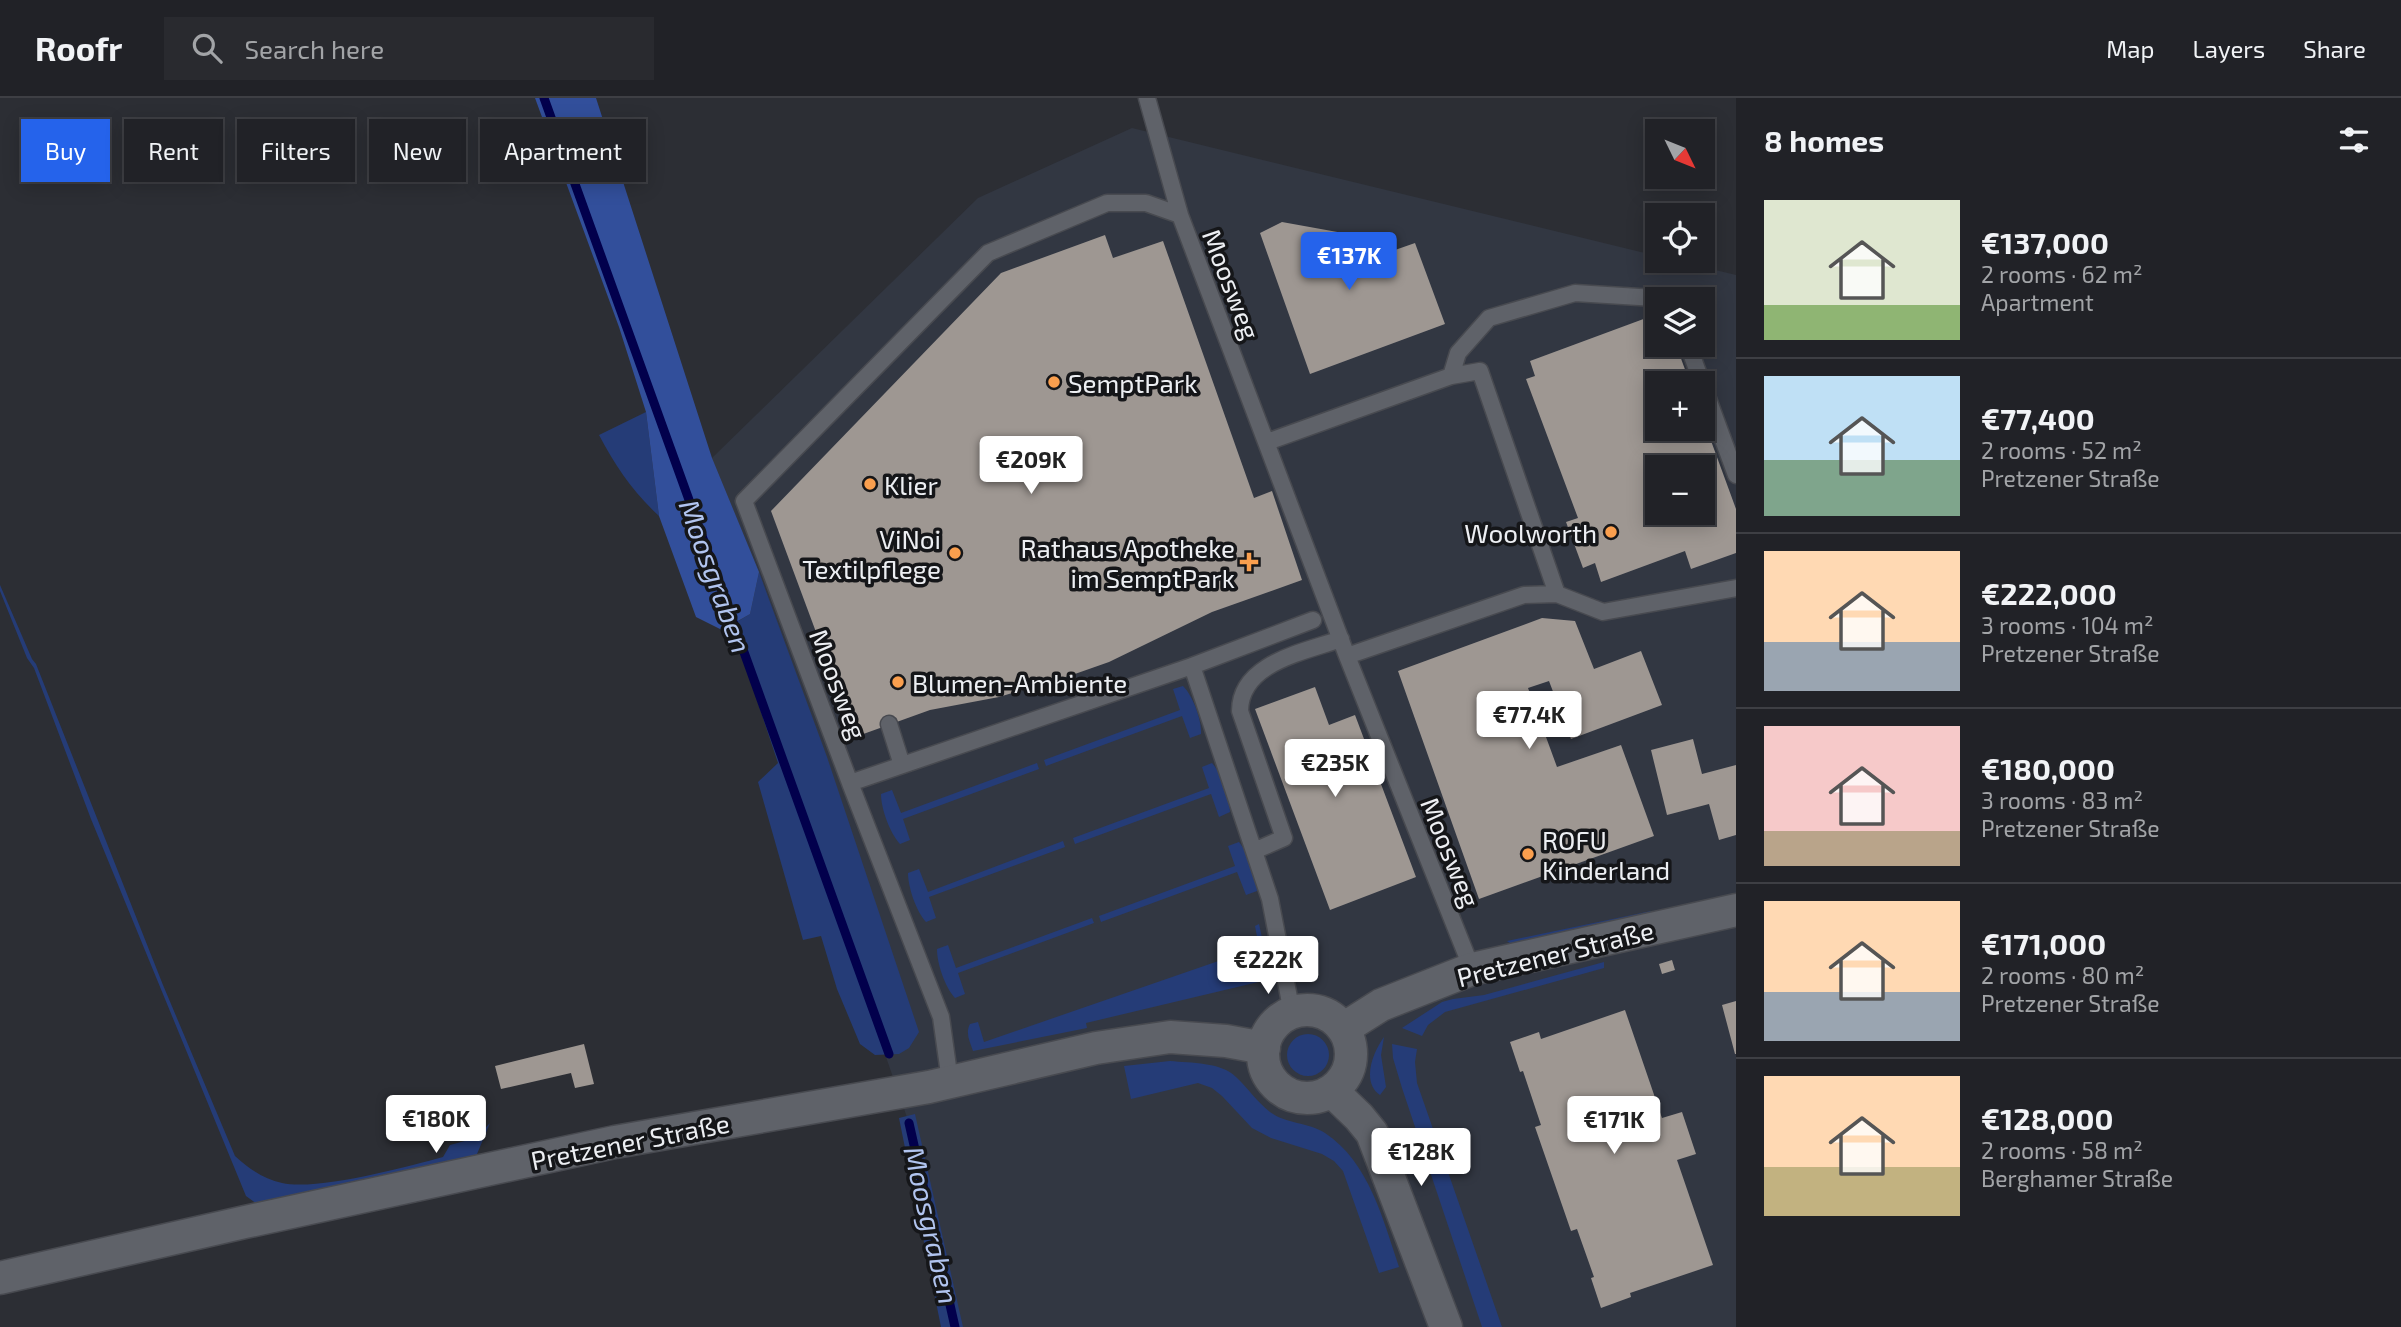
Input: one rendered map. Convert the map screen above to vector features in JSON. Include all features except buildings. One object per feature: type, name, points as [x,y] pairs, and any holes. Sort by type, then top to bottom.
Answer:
[{"type":"street","name":"Pretzener Straße","points":[[1343,1029],[1381,1005],[1472,969],[1736,910]]},
{"type":"street","points":[[1308,1010],[1324,1014],[1343,1029],[1350,1047],[1349,1067],[1332,1091],[1312,1098],[1293,1096],[1269,1077],[1263,1058],[1270,1030],[1292,1013],[1308,1010]]},
{"type":"street","name":"Pretzener Straße","points":[[0,1278],[615,1142],[950,1081],[1096,1048],[1170,1037],[1226,1041],[1264,1048]]},
{"type":"street","points":[[1332,1091],[1372,1133],[1446,1327]]},
{"type":"lane","points":[[1147,98],[1180,215]]},
{"type":"lane","name":"Moosweg","points":[[850,783],[744,501],[988,253],[1107,203],[1146,204],[1180,215],[1340,639],[1472,969]]},
{"type":"lane","points":[[1451,376],[1458,353],[1489,318],[1575,293],[1645,297]]},
{"type":"lane","points":[[1267,442],[1451,376],[1480,371],[1557,594]]},
{"type":"lane","points":[[1715,419],[1736,475]]},
{"type":"lane","points":[[1347,656],[1524,595],[1557,594],[1603,612],[1736,588]]},
{"type":"lane","points":[[950,1081],[941,1017],[850,783],[1192,666],[1314,620]]},
{"type":"lane","points":[[1254,851],[1284,838],[1240,711],[1240,699],[1259,671],[1340,639]]},
{"type":"lane","points":[[1192,666],[1270,899],[1292,1013]]},
{"type":"lane","points":[[889,724],[902,765]]},
{"type":"shaded area","points":[[535,98],[596,98],[603,119],[543,119]]},
{"type":"shaded area","points":[[1132,128],[1645,253],[1645,273],[1715,273],[1715,270],[1736,275],[1736,1327],[948,1327],[909,1123],[730,610],[712,458],[978,198]]},
{"type":"shaded area","points":[[566,182],[623,182],[712,458],[759,572],[750,614],[722,630],[696,617],[659,516],[646,412],[619,327]]},
{"type":"shaded area","points":[[646,412],[659,516],[626,478],[599,435]]},
{"type":"shaded area","points":[[759,572],[827,757],[919,1032],[909,1048],[899,1054],[875,1055],[860,1044],[837,989],[821,936],[803,940],[758,782],[778,763],[732,625],[750,614]]},
{"type":"shaded area","points":[[0,585],[36,664],[163,985],[235,1156],[269,1179],[297,1185],[317,1184],[385,1172],[443,1157],[450,1145],[476,1138],[490,1123],[477,1154],[469,1162],[257,1204],[246,1196],[91,819],[34,668],[27,658],[0,591]]},
{"type":"shaded area","points":[[1183,686],[1196,708],[1201,734],[1190,738],[1182,716],[1046,766],[1044,760],[1180,710],[1173,689]]},
{"type":"shaded area","points":[[1037,763],[1039,769],[903,819],[910,840],[900,844],[893,834],[881,794],[892,790],[901,813]]},
{"type":"shaded area","points":[[1212,763],[1225,786],[1230,812],[1219,817],[1211,794],[1075,844],[1073,838],[1209,788],[1202,767]]},
{"type":"shaded area","points":[[1063,841],[1065,847],[929,897],[936,918],[926,922],[916,905],[908,873],[919,869],[928,892]]},
{"type":"shaded area","points":[[1239,842],[1251,865],[1257,891],[1246,895],[1237,872],[1101,922],[1099,916],[1235,866],[1228,846]]},
{"type":"shaded area","points":[[1651,911],[1511,944],[1507,941]]},
{"type":"shaded area","points":[[1092,918],[1094,923],[958,973],[965,994],[955,998],[945,982],[937,949],[948,945],[956,968]]},
{"type":"shaded area","points":[[1259,924],[1271,979],[1086,1023],[1087,1028],[973,1051],[968,1034],[970,1024],[978,1022],[984,1042],[1259,947],[1255,926]]},
{"type":"shaded area","points":[[1604,962],[1604,968],[1445,1012],[1428,1025],[1422,1036],[1402,1028],[1442,1002],[1484,995]]},
{"type":"shaded area","points":[[1308,1034],[1323,1040],[1329,1055],[1323,1070],[1308,1076],[1293,1070],[1287,1055],[1293,1040]]},
{"type":"shaded area","points":[[1384,1037],[1381,1055],[1386,1087],[1380,1095],[1371,1083],[1370,1075],[1373,1059]]},
{"type":"shaded area","points":[[1392,1044],[1417,1049],[1417,1083],[1502,1327],[1482,1327],[1402,1088],[1393,1058]]},
{"type":"shaded area","points":[[1170,1061],[1222,1068],[1230,1072],[1276,1116],[1318,1129],[1340,1145],[1364,1176],[1399,1267],[1379,1273],[1343,1171],[1334,1161],[1322,1154],[1271,1138],[1252,1128],[1222,1096],[1212,1088],[1198,1083],[1131,1099],[1124,1066]]},
{"type":"shaded area","points":[[915,1114],[963,1327],[941,1327],[899,1118]]},
{"type":"waterway","name":"Moosgraben","points":[[544,98],[889,1054]]},
{"type":"waterway","name":"Moosgraben","points":[[909,1123],[955,1327]]},
{"type":"place","name":"SemptPark","points":[[1054,382]]},
{"type":"place","name":"Klier","points":[[870,484]]},
{"type":"place","name":"Woolworth","points":[[1611,532]]},
{"type":"place","name":"ViNoi Textilpflege","points":[[955,553]]},
{"type":"place","name":"Rathaus Apotheke im SemptPark","points":[[1249,562]]},
{"type":"place","name":"Blumen-Ambiente","points":[[898,682]]},
{"type":"place","name":"ROFU Kinderland","points":[[1528,854]]}]
